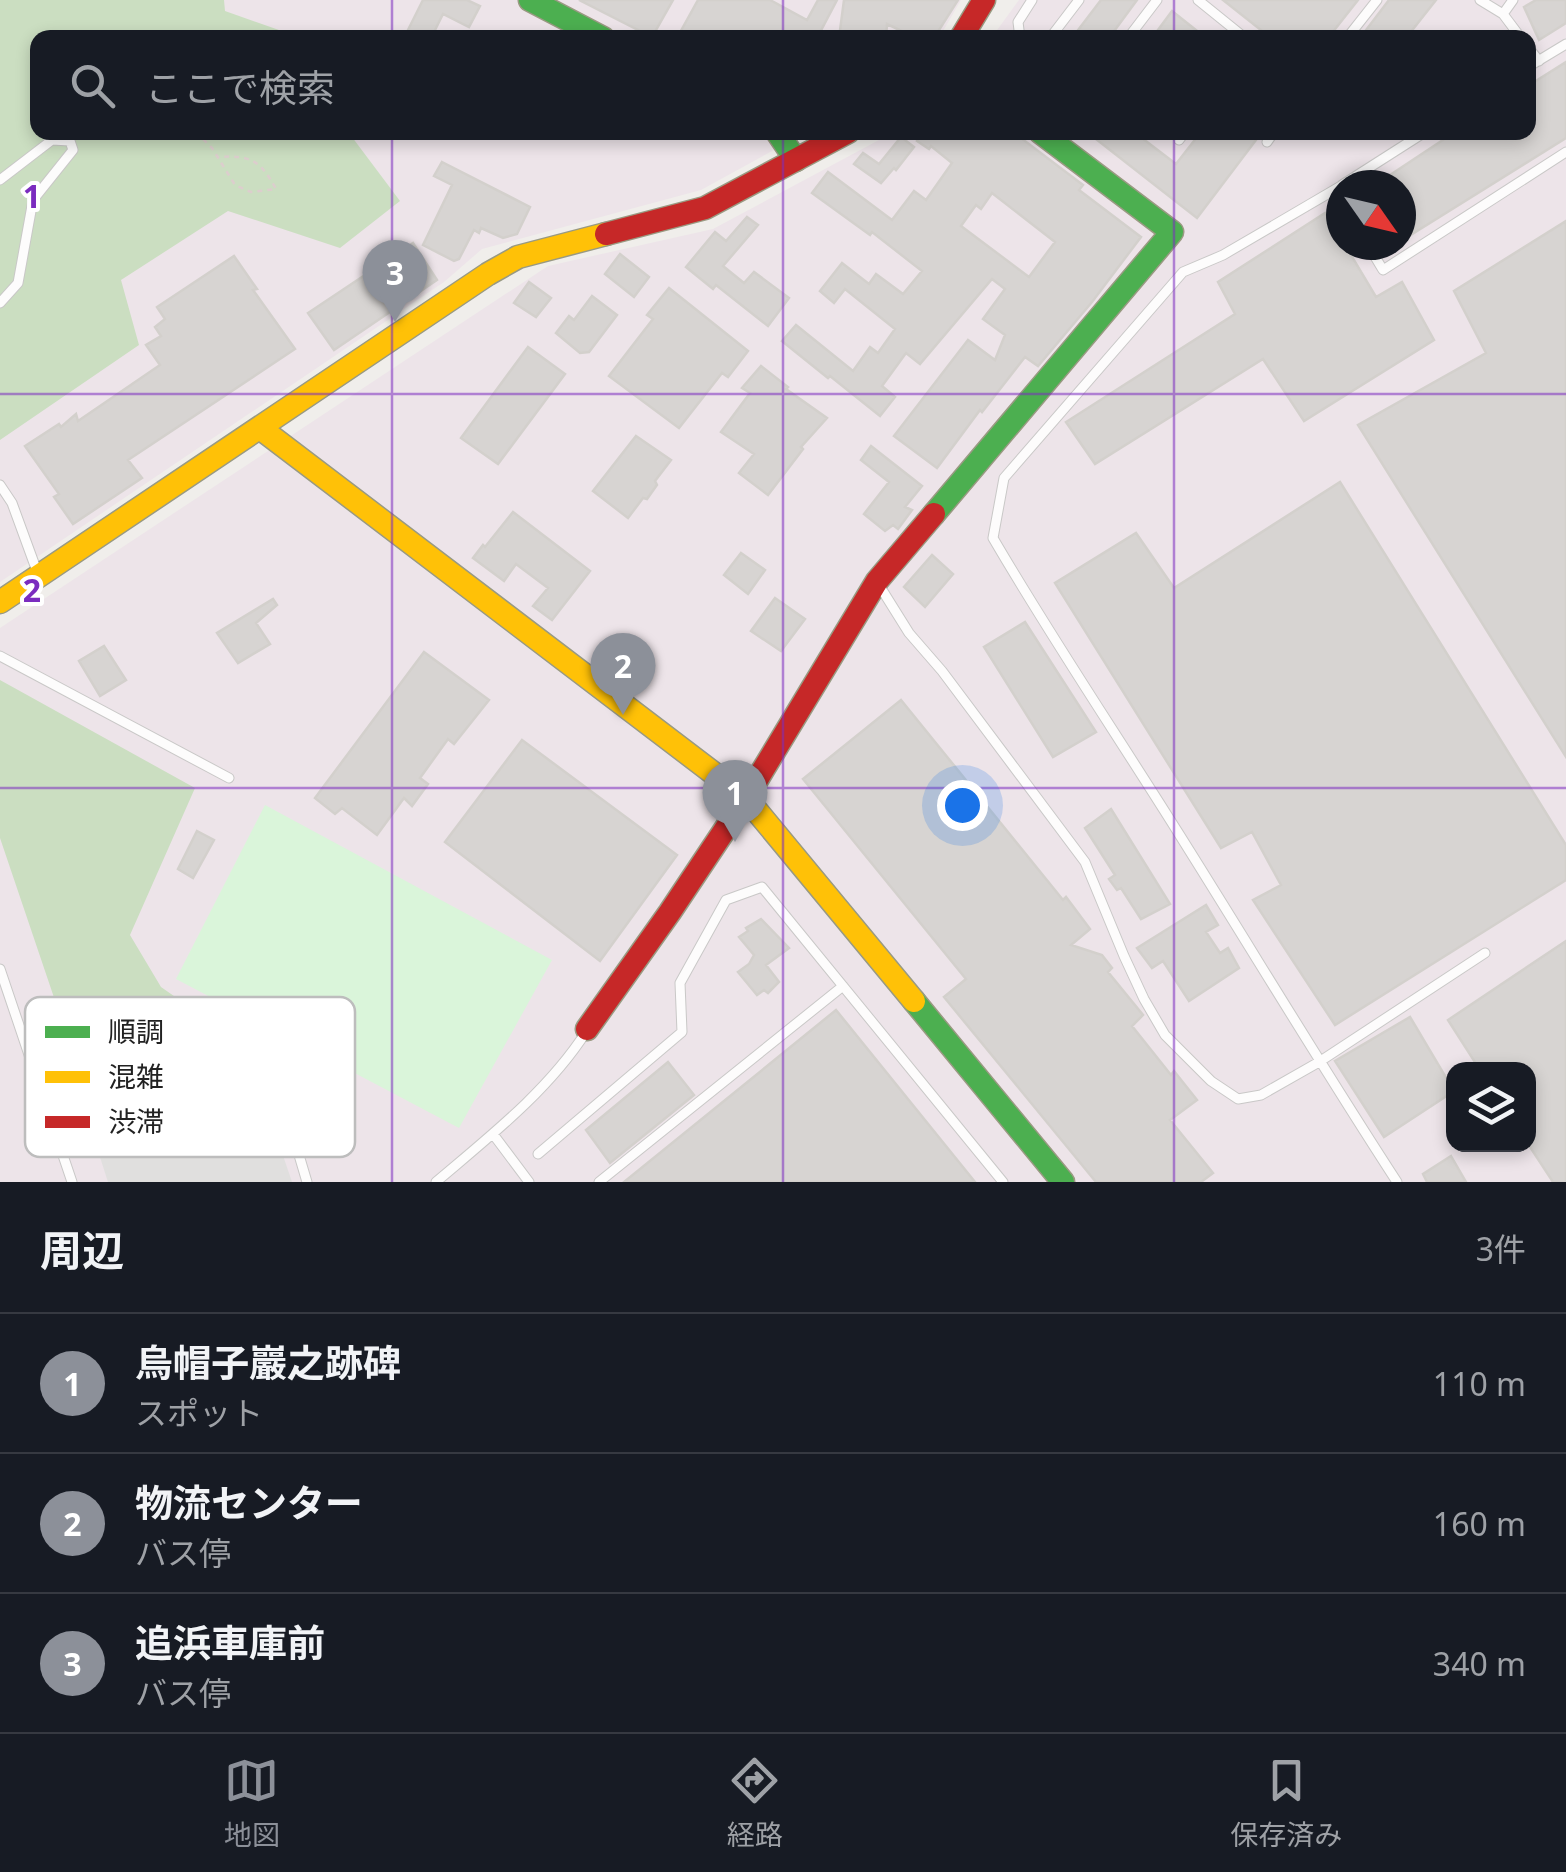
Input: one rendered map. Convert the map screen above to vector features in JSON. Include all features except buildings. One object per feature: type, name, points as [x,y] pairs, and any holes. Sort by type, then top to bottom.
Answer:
[{"type":"street","points":[[530,0],[587,30]]},
{"type":"street","points":[[966,30],[984,0]]},
{"type":"street","points":[[782,140],[796,160]]},
{"type":"street","points":[[0,602],[488,274],[518,258],[705,208],[833,140]]},
{"type":"street","points":[[588,1029],[746,798],[877,582],[1172,232],[1051,140]]},
{"type":"street","points":[[260,428],[746,798],[1063,1182]]},
{"type":"lane","points":[[1019,30],[1018,22],[1032,0]]},
{"type":"lane","points":[[1056,30],[1078,0]]},
{"type":"lane","points":[[1134,30],[1157,0]]},
{"type":"lane","points":[[1198,0],[1235,30]]},
{"type":"lane","points":[[1354,30],[1378,0]]},
{"type":"lane","points":[[1480,0],[1503,14],[1515,30]]},
{"type":"lane","points":[[1503,14],[1513,0]]},
{"type":"lane","points":[[1536,63],[1566,44]]},
{"type":"lane","points":[[1536,57],[1539,61]]},
{"type":"lane","points":[[0,180],[52,140],[70,140],[72,150],[34,200],[18,283],[0,303]]},
{"type":"lane","points":[[1366,170],[1412,140]]},
{"type":"lane","points":[[1416,249],[1566,152]]},
{"type":"lane","points":[[1326,195],[1223,255],[1183,272],[1004,478],[993,538],[1318,1062],[1397,1182]]},
{"type":"lane","points":[[1378,260],[1384,270],[1399,260]]},
{"type":"lane","points":[[0,485],[12,503],[39,576]]},
{"type":"lane","points":[[877,582],[909,632],[1084,862],[1130,970],[1166,1036],[1210,1082],[1238,1099],[1261,1095],[1484,953]]},
{"type":"lane","points":[[0,656],[230,778]]},
{"type":"lane","points":[[538,1154],[682,1032],[680,983],[726,900],[762,886],[1003,1182]]},
{"type":"lane","points":[[0,969],[25,1043]]},
{"type":"lane","points":[[599,1182],[843,986]]},
{"type":"lane","points":[[436,1182],[493,1134],[570,1058],[588,1029]]},
{"type":"lane","points":[[493,1134],[529,1182]]},
{"type":"lane","points":[[64,1157],[72,1182]]},
{"type":"lane","points":[[300,1157],[307,1182]]},
{"type":"path","points":[[206,140],[235,185],[252,192],[276,189],[264,166],[239,156],[218,157]]},
{"type":"shaded area","points":[[0,0],[961,0],[944,30],[30,30],[30,140],[792,140],[701,190],[482,249],[444,282],[0,582]]},
{"type":"shaded area","points":[[1019,0],[1566,0],[1566,1182],[0,1182],[0,628],[548,266],[713,229],[879,140],[1536,140],[1536,30],[997,30]]},
{"type":"shaded area","points":[[100,1157],[284,1157],[292,1182],[108,1182]]},
{"type":"green space","points":[[0,0],[224,0],[225,11],[279,30],[30,30],[30,140],[354,140],[400,201],[340,248],[228,211],[121,280],[139,345],[0,440]]},
{"type":"green space","points":[[0,680],[195,788],[130,935],[161,987],[175,997],[54,997],[0,838]]},
{"type":"green space","points":[[265,805],[552,960],[459,1128],[355,1073],[355,997],[210,997],[176,979]]},
{"type":"traffic: fast","points":[[530,0],[588,30]]},
{"type":"traffic: fast","points":[[782,140],[796,160]]},
{"type":"traffic: fast","points":[[934,514],[1172,232],[1051,140]]},
{"type":"traffic: fast","points":[[914,1001],[1063,1182]]},
{"type":"traffic: slow","points":[[0,602],[488,274],[518,257],[606,234]]},
{"type":"traffic: slow","points":[[260,428],[746,798],[914,1001]]},
{"type":"traffic: jam","points":[[966,30],[984,0]]},
{"type":"traffic: jam","points":[[606,234],[705,208],[833,140]]},
{"type":"traffic: jam","points":[[587,1029],[746,798],[877,581],[934,514]]},
{"type":"place","name":"追浜車庫前","points":[[395,322]]},
{"type":"place","name":"物流センター","points":[[623,715]]},
{"type":"place","name":"烏帽子巖之跡碑","points":[[735,842]]}]
